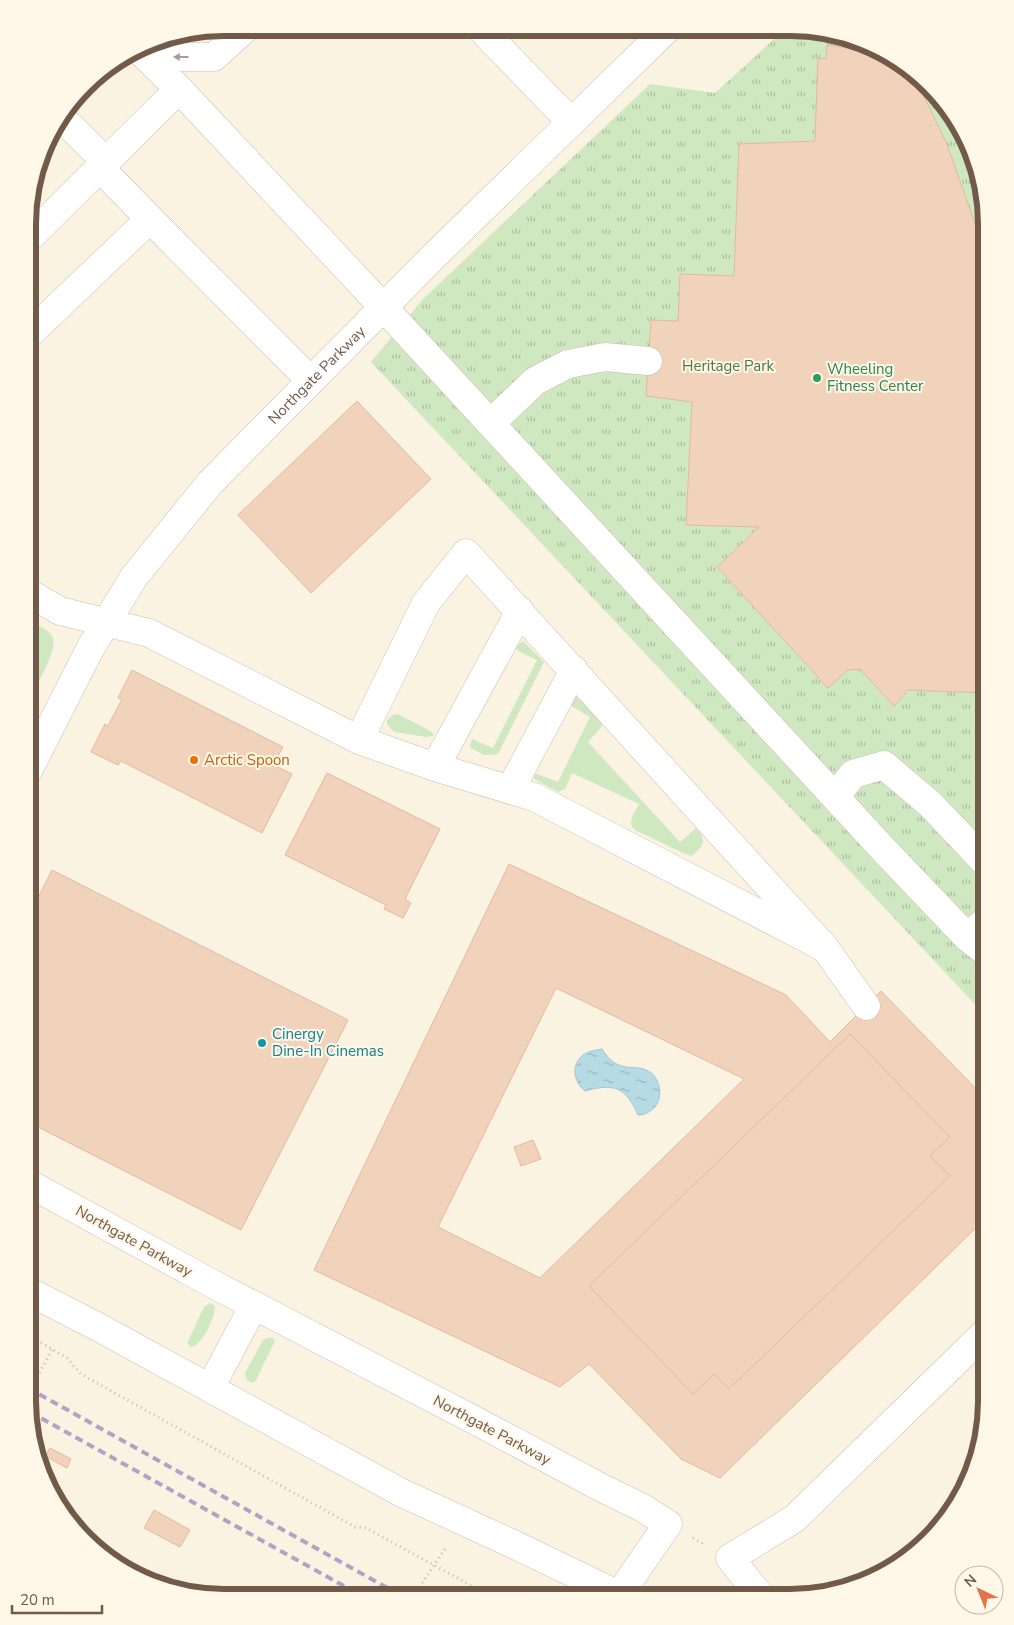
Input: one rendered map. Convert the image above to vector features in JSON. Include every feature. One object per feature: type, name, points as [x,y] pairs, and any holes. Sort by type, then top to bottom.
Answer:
[{"type":"street","points":[[147,53],[214,57],[237,36]]},
{"type":"street","points":[[488,36],[572,122]]},
{"type":"street","name":"Northgate Parkway","points":[[36,755],[90,649],[134,577],[210,483],[425,265],[660,36]]},
{"type":"street","points":[[144,55],[179,89],[384,308],[835,797],[978,934]]},
{"type":"street","points":[[36,231],[179,89]]},
{"type":"street","points":[[66,123],[150,220],[310,380]]},
{"type":"street","points":[[36,327],[150,220]]},
{"type":"street","points":[[491,423],[536,381],[568,364],[605,357],[648,361]]},
{"type":"street","points":[[359,740],[426,603],[466,553],[826,948],[866,1006]]},
{"type":"street","points":[[36,597],[60,611],[149,633],[359,740],[435,767],[534,797],[826,948]]},
{"type":"street","points":[[435,767],[520,611]]},
{"type":"street","points":[[510,790],[574,670]]},
{"type":"street","points":[[835,797],[853,774],[884,765],[930,804],[978,855]]},
{"type":"street","name":"Northgate Parkway","points":[[36,1187],[254,1305],[643,1508],[668,1524]]},
{"type":"street","points":[[36,1295],[402,1493],[607,1589]]},
{"type":"street","points":[[210,1388],[254,1305]]},
{"type":"street","points":[[755,1589],[730,1558],[794,1519],[978,1340]]},
{"type":"street","points":[[624,1589],[668,1524]]},
{"type":"path","points":[[36,1340],[67,1358],[80,1373],[88,1378],[355,1527],[366,1528],[475,1589]]},
{"type":"path","points":[[36,1380],[52,1349]]},
{"type":"path","points":[[668,1524],[730,1558]]},
{"type":"path","points":[[422,1583],[441,1553]]},
{"type":"green space","name":"Heritage Park","points":[[777,36],[814,38],[850,46],[884,61],[923,91],[953,130],[968,164],[976,200],[978,225],[978,1007],[371,362],[423,299],[650,84],[715,93]]},
{"type":"green space","points":[[36,625],[47,631],[54,641],[46,668],[36,686]]},
{"type":"green space","points":[[523,641],[544,662],[498,754],[484,755],[471,748],[472,739],[493,748],[537,660],[518,651],[515,647]]},
{"type":"green space","points":[[577,696],[601,721],[602,726],[588,742],[680,842],[696,828],[703,840],[699,850],[691,856],[635,830],[632,827],[631,821],[639,804],[572,773],[565,789],[558,792],[534,779],[534,775],[537,774],[558,782],[590,717],[570,705],[571,700]]},
{"type":"green space","points":[[398,714],[432,732],[434,736],[426,737],[394,732],[387,724],[387,720],[393,715]]},
{"type":"green space","points":[[210,1303],[215,1306],[211,1323],[200,1341],[191,1347],[187,1343],[204,1307]]},
{"type":"green space","points":[[273,1338],[275,1341],[255,1382],[252,1383],[247,1380],[245,1373],[263,1340]]},
{"type":"water","points":[[602,1049],[616,1064],[643,1069],[655,1076],[660,1092],[655,1107],[645,1114],[638,1115],[629,1098],[618,1090],[604,1087],[585,1091],[581,1087],[575,1073],[579,1059],[585,1054]]},
{"type":"building","name":"Wheeling Fitness Center","points":[[827,45],[858,49],[884,61],[920,89],[947,144],[978,232],[978,693],[906,690],[905,694],[894,706],[860,669],[848,670],[828,688],[717,567],[759,527],[686,525],[692,402],[646,396],[651,320],[678,321],[680,274],[734,276],[739,144],[815,141],[818,58],[826,59]]},
{"type":"building","points":[[357,401],[431,479],[311,593],[238,515]]},
{"type":"building","points":[[132,670],[283,747],[273,765],[292,774],[262,833],[121,761],[118,765],[91,752],[105,724],[108,726],[122,699],[118,698]]},
{"type":"building","points":[[327,773],[440,829],[405,899],[411,903],[403,918],[384,909],[386,905],[285,855]]},
{"type":"building","points":[[509,864],[786,995],[830,1042],[881,991],[978,1091],[978,1226],[720,1478],[681,1459],[589,1364],[560,1387],[314,1270]],"holes":[[[556,988],[744,1079],[540,1278],[438,1227]]]},
{"type":"building","points":[[52,870],[348,1020],[241,1230],[36,1126],[36,902]]},
{"type":"building","points":[[850,1034],[950,1137],[930,1156],[950,1176],[729,1389],[714,1374],[693,1394],[589,1286]]},
{"type":"building","points":[[533,1140],[541,1159],[521,1166],[514,1147]]},
{"type":"building","points":[[50,1448],[71,1459],[67,1468],[45,1456]]},
{"type":"building","points":[[154,1510],[190,1530],[180,1547],[144,1528]]},
{"type":"railway","points":[[36,1392],[389,1589]]},
{"type":"railway","points":[[37,1416],[349,1589]]},
{"type":"place","name":"Wheeling Fitness Center","points":[[817,378]]},
{"type":"place","name":"Arctic Spoon","points":[[194,760]]},
{"type":"place","name":"Cinergy Dine-In Cinemas","points":[[262,1043]]}]
